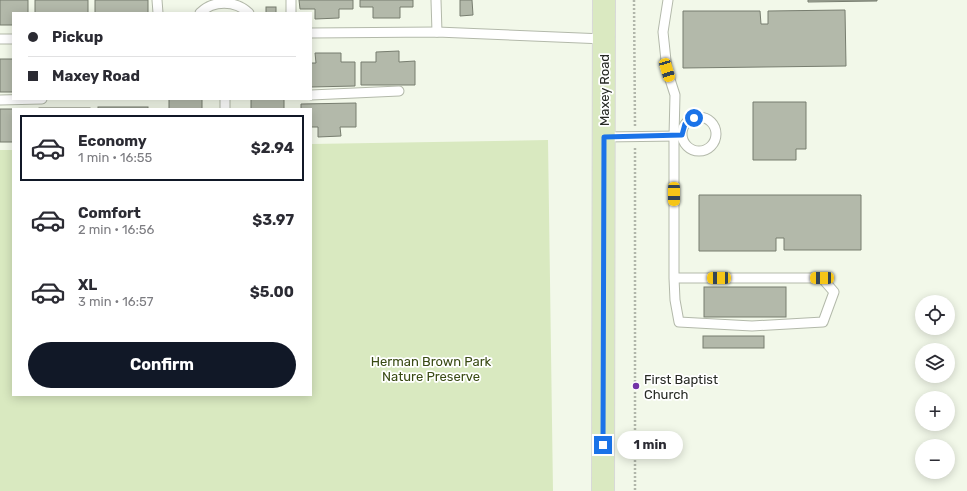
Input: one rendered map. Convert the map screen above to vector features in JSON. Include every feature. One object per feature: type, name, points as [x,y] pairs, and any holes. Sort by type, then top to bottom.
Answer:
[{"type":"main road","name":"Maxey Road","points":[[603,491],[604,0]]},
{"type":"lane","points":[[157,0],[158,12]]},
{"type":"lane","points":[[291,0],[291,12]]},
{"type":"lane","points":[[436,0],[437,32]]},
{"type":"lane","points":[[668,0],[663,32],[667,70],[675,95],[678,136],[674,278],[675,300],[679,322],[752,326],[823,322],[834,292],[822,278],[674,278]]},
{"type":"lane","points":[[201,12],[204,8],[214,3],[225,1],[244,8],[248,12]]},
{"type":"lane","points":[[312,33],[437,32],[604,38]]},
{"type":"lane","points":[[0,39],[12,39]]},
{"type":"lane","points":[[312,95],[399,91]]},
{"type":"lane","points":[[0,100],[12,100]]},
{"type":"lane","points":[[604,137],[678,136]]},
{"type":"path","points":[[634,0],[635,491]]},
{"type":"green space","name":"Herman Brown Park Nature Preserve","points":[[548,140],[553,491],[0,491],[0,150],[12,150],[12,396],[312,396],[312,144]]},
{"type":"building","points":[[0,0],[28,0],[28,12],[12,12],[12,25],[0,25]]},
{"type":"building","points":[[35,0],[88,0],[88,12],[35,12]]},
{"type":"building","points":[[95,0],[148,0],[148,12],[95,12]]},
{"type":"building","points":[[299,0],[353,0],[353,9],[339,9],[339,18],[315,19],[315,9],[300,9]]},
{"type":"building","points":[[360,0],[413,0],[413,7],[400,7],[400,18],[373,18],[373,7],[360,7]]},
{"type":"building","points":[[460,0],[472,0],[473,15],[460,16]]},
{"type":"building","points":[[808,0],[877,0],[877,1],[808,2]]},
{"type":"building","points":[[266,7],[276,7],[276,12],[266,12]]},
{"type":"building","points":[[845,10],[846,66],[683,68],[683,11],[760,11],[761,24],[768,24],[768,11]]},
{"type":"building","points":[[399,51],[399,62],[415,61],[415,85],[361,85],[361,62],[376,62],[376,52]]},
{"type":"building","points":[[315,53],[341,53],[341,62],[355,62],[355,86],[312,87],[312,63],[316,63]]},
{"type":"building","points":[[0,59],[12,59],[12,92],[0,92]]},
{"type":"building","points":[[169,100],[202,100],[202,108],[169,108]]},
{"type":"building","points":[[251,100],[284,100],[284,108],[251,108]]},
{"type":"building","points":[[753,102],[806,102],[806,149],[796,149],[796,160],[753,160]]},
{"type":"building","points":[[356,103],[356,127],[340,127],[341,136],[318,137],[318,127],[312,127],[312,108],[301,108],[301,104]]},
{"type":"building","points":[[98,107],[148,107],[148,108]]},
{"type":"building","points":[[0,109],[12,109],[12,142],[0,142]]},
{"type":"building","points":[[699,195],[861,195],[861,250],[784,250],[784,238],[776,238],[776,251],[699,251]]},
{"type":"building","points":[[704,287],[786,287],[786,317],[704,317]]},
{"type":"building","points":[[703,336],[764,336],[764,348],[703,348]]},
{"type":"place","name":"First Baptist Church","points":[[636,386]]},
{"type":"route","points":[[603,445],[604,137],[682,135],[682,130],[685,124],[694,118]]}]
